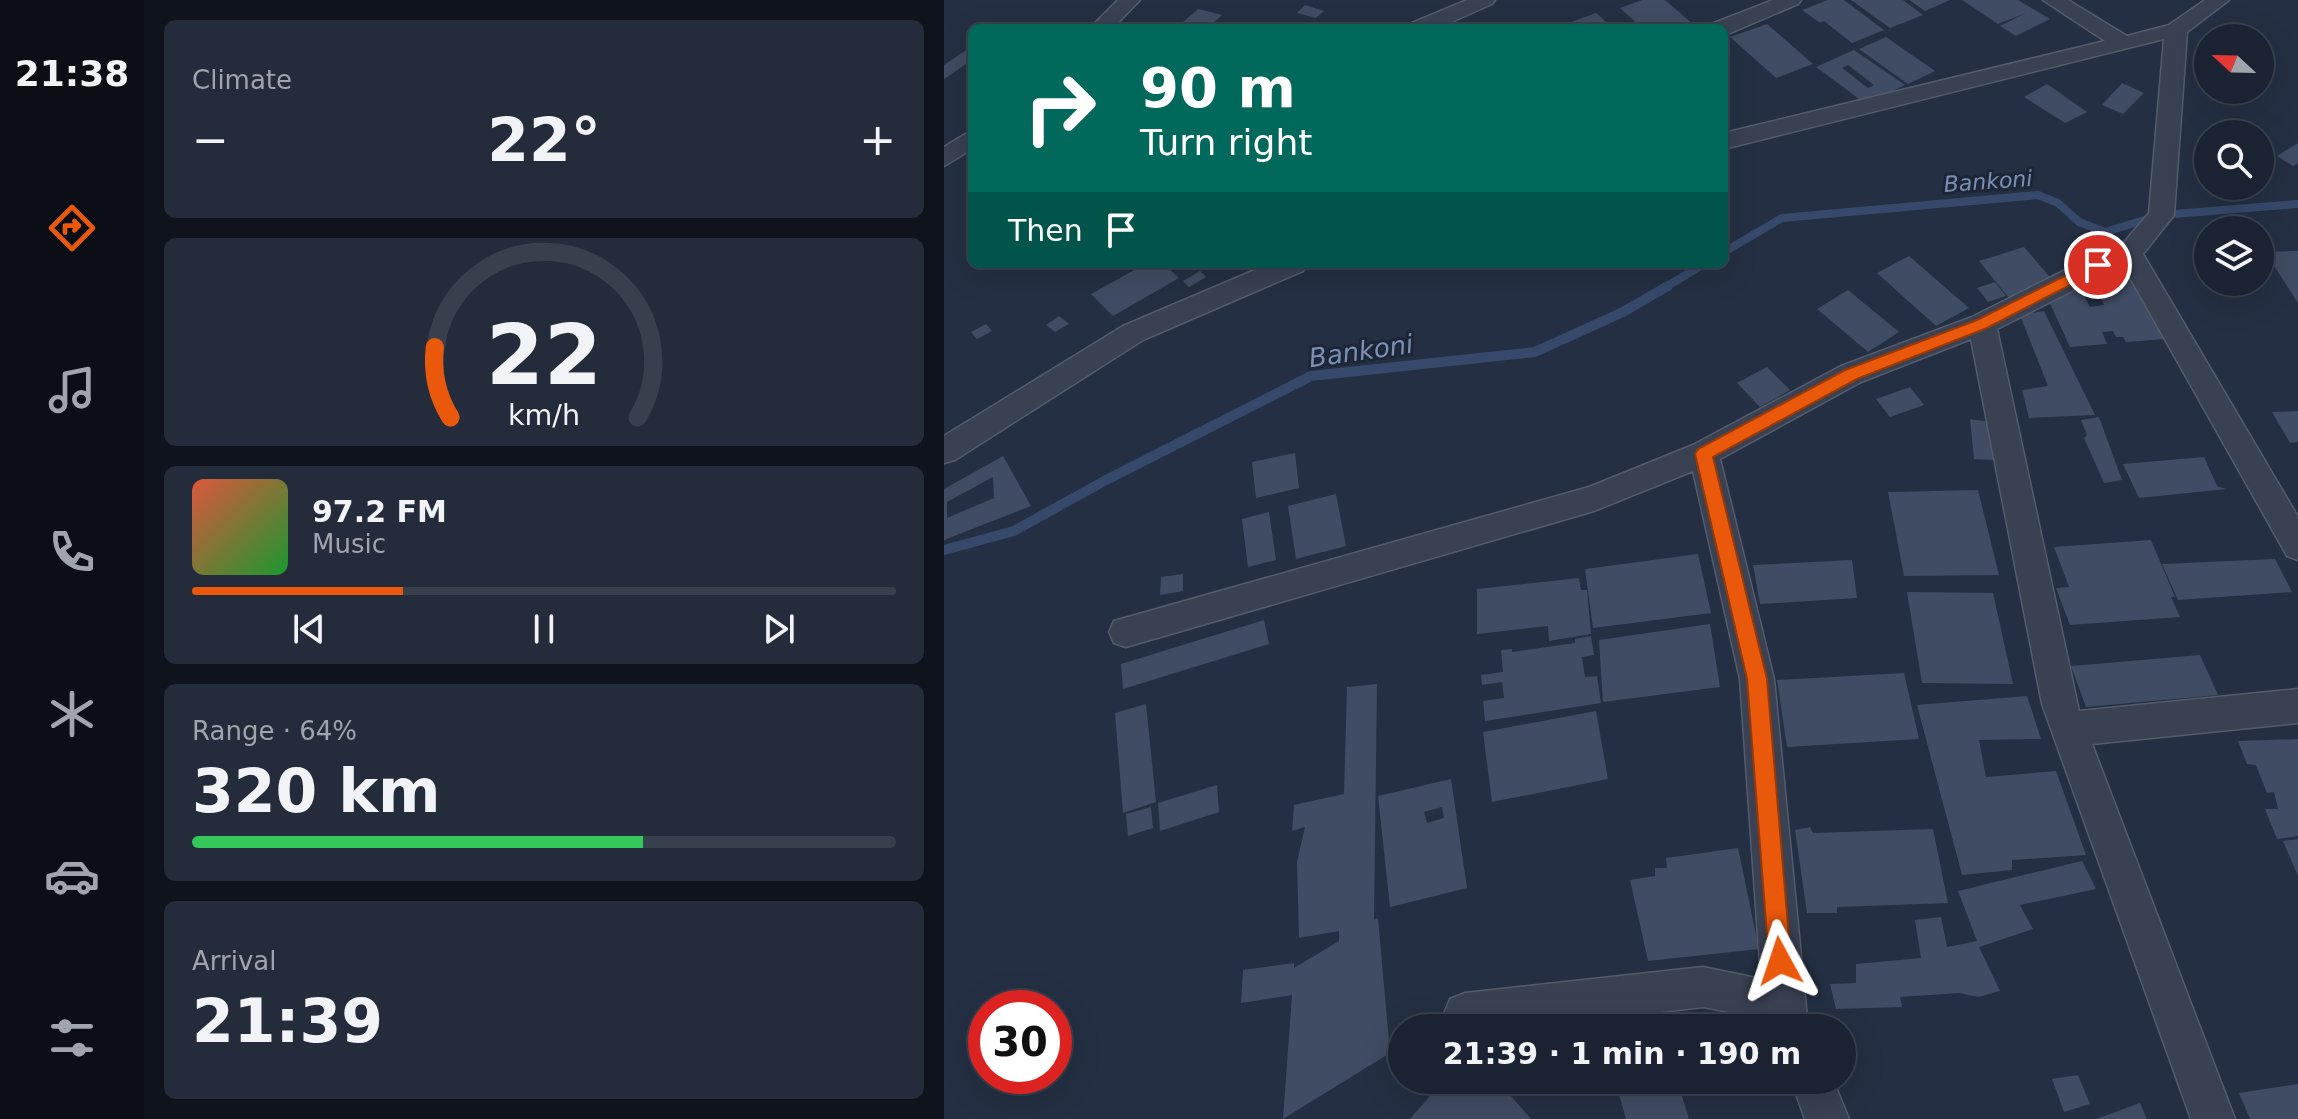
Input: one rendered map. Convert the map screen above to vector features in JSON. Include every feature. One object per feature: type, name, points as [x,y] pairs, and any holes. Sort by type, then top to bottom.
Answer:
[{"type":"street","points":[[1105,24],[1130,0]]},
{"type":"street","points":[[1429,24],[1485,0]]},
{"type":"street","points":[[1728,26],[1791,0]]},
{"type":"street","points":[[2053,0],[2124,43]]},
{"type":"street","points":[[1728,140],[2176,30],[2219,0]]},
{"type":"street","points":[[1126,632],[1594,498],[1704,454],[1851,374],[1982,324],[2098,265],[2129,253],[2161,215],[2176,30]]},
{"type":"street","points":[[944,158],[968,141]]},
{"type":"street","points":[[2129,253],[2298,546]]},
{"type":"street","points":[[944,451],[1133,333],[1285,268]]},
{"type":"street","points":[[1982,324],[2059,704],[2213,1119]]},
{"type":"street","points":[[1704,454],[1757,679],[1785,1014]]},
{"type":"street","points":[[2068,729],[2298,706]]},
{"type":"street","points":[[1465,1014],[1703,987],[1750,995],[1772,1014]]},
{"type":"street","points":[[1817,1094],[1827,1119]]},
{"type":"building","points":[[1642,0],[1665,0],[1693,24],[1638,24],[1620,8]]},
{"type":"building","points":[[1828,0],[1844,0],[1884,30],[1852,43],[1824,21],[1820,23],[1802,10]]},
{"type":"building","points":[[1851,0],[1903,0],[1923,15],[1890,28]]},
{"type":"building","points":[[1909,0],[1950,0],[1925,11]]},
{"type":"building","points":[[1962,0],[2018,0],[2050,19],[2016,36],[2000,26],[2026,13],[1998,24]]},
{"type":"building","points":[[1305,5],[1324,11],[1316,18],[1297,13]]},
{"type":"building","points":[[1198,9],[1222,15],[1212,24],[1181,24]]},
{"type":"building","points":[[1596,13],[1608,24],[1573,24],[1571,22]]},
{"type":"building","points":[[1767,24],[1813,64],[1776,78],[1730,37]]},
{"type":"building","points":[[1886,37],[1935,71],[1908,84],[1859,49]]},
{"type":"building","points":[[968,49],[968,63],[944,79],[944,65]]},
{"type":"building","points":[[1854,50],[1905,85],[1866,104],[1816,67]],"holes":[[[1848,65],[1874,85],[1868,88],[1842,68]]]},
{"type":"building","points":[[2122,83],[2144,93],[2123,114],[2102,105]]},
{"type":"building","points":[[2047,84],[2087,112],[2065,123],[2024,97]]},
{"type":"building","points":[[2298,143],[2298,163],[2293,166],[2277,156]]},
{"type":"building","points":[[2024,247],[2055,283],[2009,298],[1979,261]]},
{"type":"building","points":[[2298,251],[2298,303],[2274,266],[2274,252]]},
{"type":"building","points":[[1909,256],[1969,308],[1936,326],[1877,273]]},
{"type":"building","points":[[1138,268],[1168,268],[1179,278],[1113,316],[1091,294]]},
{"type":"building","points":[[1200,271],[1206,277],[1189,287],[1183,281]]},
{"type":"building","points":[[2132,277],[2164,339],[2126,342],[2123,337],[2116,337],[2113,331],[2102,332],[2107,344],[2070,347],[2047,297],[2081,290],[2090,307],[2104,305],[2094,286]]},
{"type":"building","points":[[1995,282],[2006,296],[1988,302],[1977,288]]},
{"type":"building","points":[[1848,290],[1899,332],[1868,352],[1817,309]]},
{"type":"building","points":[[2044,311],[2095,415],[2029,418],[2022,390],[2048,386],[2020,315]]},
{"type":"building","points":[[1059,316],[1069,324],[1055,332],[1046,325]]},
{"type":"building","points":[[986,324],[992,331],[977,339],[971,332]]},
{"type":"building","points":[[1767,367],[1790,390],[1760,407],[1737,383]]},
{"type":"building","points":[[1910,387],[1924,405],[1890,417],[1876,399]]},
{"type":"building","points":[[2298,411],[2298,442],[2290,443],[2272,412]]},
{"type":"building","points":[[2099,417],[2122,480],[2104,483],[2084,438],[2087,435],[2081,420]]},
{"type":"building","points":[[1970,419],[1990,422],[1997,460],[1974,459]]},
{"type":"building","points":[[1295,453],[1299,488],[1256,498],[1252,462]]},
{"type":"building","points":[[1003,456],[1031,506],[944,540],[944,489]],"holes":[[[993,477],[994,498],[947,518],[947,502]]]},
{"type":"building","points":[[2204,457],[2217,486],[2226,489],[2139,498],[2123,464]]},
{"type":"building","points":[[1978,490],[1999,575],[1904,576],[1888,492]]},
{"type":"building","points":[[1336,494],[1346,546],[1296,559],[1288,506]]},
{"type":"building","points":[[1269,512],[1276,560],[1248,567],[1242,519]]},
{"type":"building","points":[[2151,540],[2180,617],[2070,625],[2056,588],[2069,587],[2054,547]]},
{"type":"building","points":[[1698,554],[1711,613],[1593,628],[1585,569]]},
{"type":"building","points":[[2275,559],[2292,592],[2178,600],[2162,564]]},
{"type":"building","points":[[1852,560],[1857,598],[1760,604],[1753,565]]},
{"type":"building","points":[[1183,574],[1183,591],[1160,595],[1161,577]]},
{"type":"building","points":[[1579,578],[1581,590],[1587,590],[1591,634],[1549,641],[1548,626],[1477,634],[1477,589]]},
{"type":"building","points":[[1907,592],[1993,593],[2013,684],[1922,683]]},
{"type":"building","points":[[1264,620],[1269,644],[1123,689],[1121,664]]},
{"type":"building","points":[[1710,624],[1720,687],[1603,702],[1599,640]]},
{"type":"building","points":[[1591,636],[1594,655],[1582,657],[1585,677],[1597,676],[1601,703],[1485,721],[1483,701],[1504,698],[1502,682],[1482,685],[1481,675],[1503,672],[1501,650],[1512,649],[1512,652],[1575,643],[1575,639]]},
{"type":"building","points":[[2200,655],[2218,695],[2086,707],[2071,666]]},
{"type":"building","points":[[1904,673],[1919,739],[1787,747],[1777,680]]},
{"type":"building","points":[[1377,684],[1374,920],[1378,918],[1388,1054],[1283,1119],[1292,995],[1241,1003],[1243,970],[1294,963],[1294,968],[1339,941],[1339,931],[1299,938],[1297,862],[1305,827],[1292,831],[1294,805],[1344,794],[1347,687]]},
{"type":"building","points":[[2027,696],[2041,739],[1979,740],[1986,777],[2056,771],[2086,855],[2012,860],[2012,870],[1962,875],[1917,705]]},
{"type":"building","points":[[1146,704],[1156,802],[1123,813],[1115,713]]},
{"type":"building","points":[[1596,711],[1608,779],[1492,802],[1483,732]]},
{"type":"building","points":[[2298,739],[2298,836],[2277,839],[2265,809],[2278,809],[2274,792],[2267,793],[2256,765],[2247,764],[2238,741]]},
{"type":"building","points":[[1451,779],[1467,888],[1390,907],[1378,796]],"holes":[[[1442,807],[1444,818],[1427,823],[1424,812]]]},
{"type":"building","points":[[1217,785],[1219,812],[1160,831],[1158,803]]},
{"type":"building","points":[[1151,807],[1153,828],[1128,836],[1126,814]]},
{"type":"building","points":[[1810,827],[1813,833],[1933,829],[1948,903],[1837,907],[1837,913],[1807,913],[1795,830]]},
{"type":"building","points":[[2298,839],[2298,876],[2283,841]]},
{"type":"building","points":[[1738,848],[1759,949],[1648,961],[1630,880],[1655,876],[1655,868],[1667,868],[1666,858]]},
{"type":"building","points":[[2082,861],[2096,889],[2020,905],[2033,929],[1979,947],[2000,991],[1978,997],[1959,993],[1900,997],[1902,1007],[1836,1009],[1830,984],[1856,983],[1856,964],[1921,958],[1915,920],[1941,917],[1947,947],[1977,941],[1958,891]]},
{"type":"building","points":[[2078,1075],[2090,1104],[2064,1112],[2052,1079]]},
{"type":"building","points":[[2298,1084],[2298,1119],[2250,1119],[2239,1093]]},
{"type":"building","points":[[1432,1094],[1509,1094],[1531,1119],[1410,1119]]},
{"type":"building","points":[[1619,1094],[1681,1094],[1689,1119],[1626,1119]]},
{"type":"building","points":[[2140,1103],[2147,1119],[2096,1119]]},
{"type":"waterway","name":"Bankoni","points":[[1728,250],[1782,218],[2038,195],[2058,203],[2079,222],[2105,232],[2161,215],[2298,204]]},
{"type":"waterway","name":"Bankoni","points":[[1664,288],[1697,268]]},
{"type":"waterway","name":"Bankoni","points":[[944,550],[1014,531],[1106,480],[1311,376],[1535,352],[1623,312],[1668,286]]},
{"type":"route","points":[[1780,961],[1757,679],[1704,454],[1851,374],[1982,324],[2098,265]]}]
